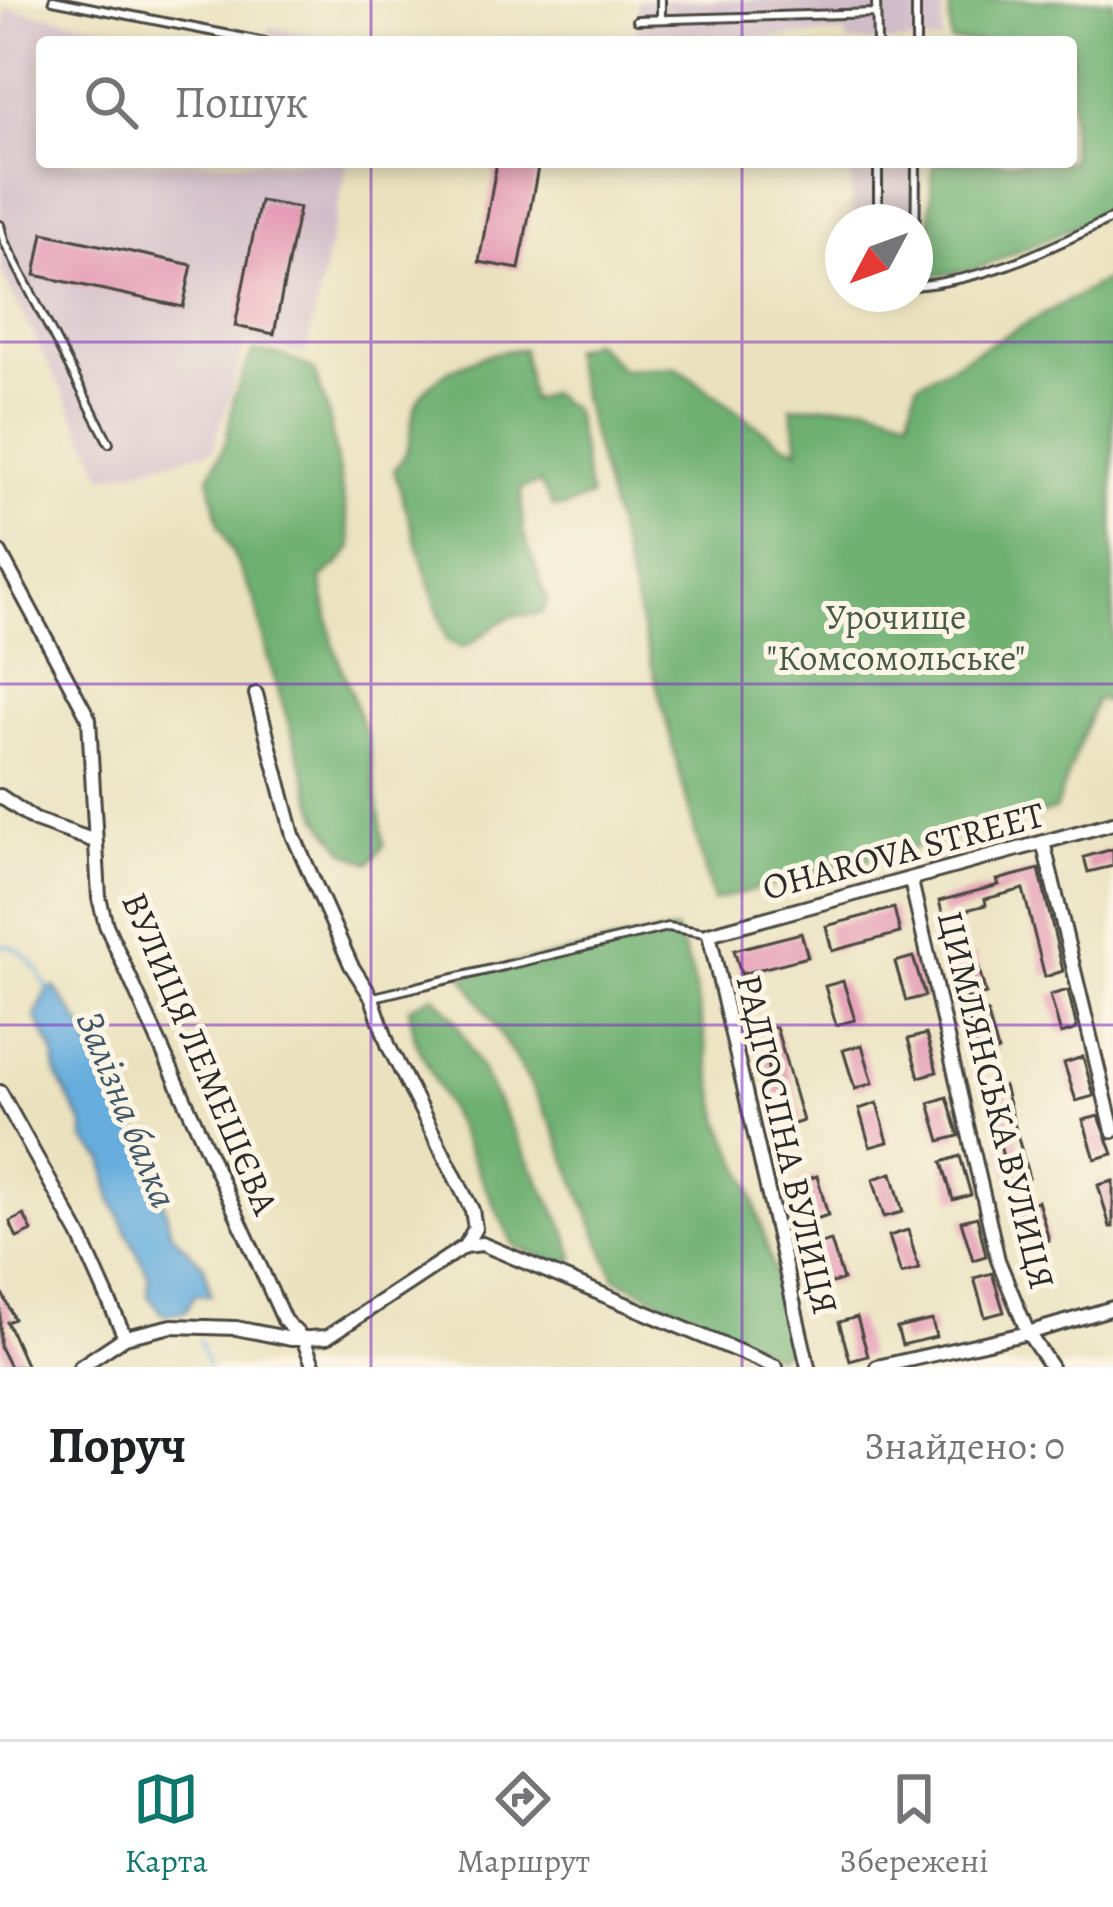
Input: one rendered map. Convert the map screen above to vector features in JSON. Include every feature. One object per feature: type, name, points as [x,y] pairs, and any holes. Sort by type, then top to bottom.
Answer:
[{"type":"street","name":"ВУЛИЦЯ ЛЕМЕШЄВА","points":[[0,553],[88,719],[99,898],[106,925],[284,1320],[303,1339],[314,1367]]},
{"type":"street","points":[[80,1367],[125,1337],[172,1326],[214,1326],[303,1339],[327,1336],[464,1246],[475,1228],[472,1210],[389,1047],[372,998],[351,964],[293,835],[256,694]]},
{"type":"street","points":[[0,796],[35,820],[95,841]]},
{"type":"street","name":"OHAROVA STREET","points":[[709,934],[1113,823]]},
{"type":"street","points":[[1043,842],[1113,1131]]},
{"type":"street","name":"ЦИМЛЯНСЬКА ВУЛИЦЯ","points":[[911,881],[998,1259],[1028,1334],[1051,1367]]},
{"type":"street","name":"РАДГОСПНА ВУЛИЦЯ","points":[[709,934],[808,1367]]},
{"type":"street","points":[[0,1092],[80,1236],[125,1337]]},
{"type":"street","points":[[464,1246],[499,1249],[776,1367]]},
{"type":"street","name":"ЦИМЛЯНСЬКА ВУЛИЦЯ","points":[[1028,1334],[1113,1308]]},
{"type":"street","points":[[877,1367],[1028,1334]]},
{"type":"lane","points":[[53,0],[235,36]]},
{"type":"lane","points":[[661,19],[662,0]]},
{"type":"lane","points":[[876,0],[877,36]]},
{"type":"lane","points":[[916,0],[916,36]]},
{"type":"lane","points":[[637,20],[876,13]]},
{"type":"lane","points":[[878,168],[878,204]]},
{"type":"lane","points":[[916,168],[916,204]]},
{"type":"lane","points":[[933,284],[1004,269],[1113,218]]},
{"type":"lane","points":[[0,225],[109,443]]},
{"type":"lane","points":[[372,998],[668,927],[709,934]]},
{"type":"shaded area","points":[[637,0],[943,0],[943,36],[637,36]]},
{"type":"shaded area","points":[[6,8],[158,36],[36,36],[36,168],[347,168],[305,355],[246,342],[213,450],[105,476],[0,269],[0,52]]},
{"type":"shaded area","points":[[270,27],[314,36],[268,36]]},
{"type":"shaded area","points":[[851,168],[922,168],[921,204],[852,204]]},
{"type":"green space","points":[[949,0],[1113,0],[1113,211],[977,269],[933,276],[933,168],[1077,168],[1077,36],[951,36]]},
{"type":"green space","name":"Урочище \"Комсомольське\"","points":[[1113,276],[1113,703],[1096,699],[1055,810],[713,901],[570,350],[593,341],[622,369],[677,367],[781,443],[799,450],[791,407],[868,404],[909,417],[917,384]]},
{"type":"green space","points":[[523,349],[531,400],[550,393],[574,411],[590,497],[553,507],[540,483],[521,488],[523,532],[547,599],[543,612],[508,618],[462,648],[447,640],[394,470],[407,450],[415,408],[427,388],[465,363]]},
{"type":"green space","points":[[253,351],[284,356],[314,370],[328,412],[352,547],[321,578],[333,644],[368,740],[384,845],[370,863],[345,851],[319,818],[267,655],[255,601],[219,524],[209,477],[226,442],[234,397]]},
{"type":"green space","points":[[675,930],[692,973],[721,1122],[751,1189],[794,1345],[776,1356],[615,1278],[554,1129],[463,975]]},
{"type":"green space","points":[[434,995],[453,1016],[567,1234],[574,1258],[564,1265],[514,1246],[415,1039],[409,1008]]},
{"type":"water","points":[[55,987],[86,1032],[95,1061],[108,1071],[120,1111],[150,1157],[162,1163],[157,1175],[171,1233],[204,1266],[211,1295],[195,1294],[185,1312],[164,1315],[148,1296],[149,1277],[111,1199],[104,1160],[84,1140],[84,1126],[57,1076],[53,1049],[35,1017],[48,989]]},
{"type":"building","points":[[496,168],[538,168],[519,269],[479,262]]},
{"type":"building","points":[[260,201],[299,208],[274,334],[235,326]]},
{"type":"building","points":[[43,233],[192,265],[183,307],[35,275]]},
{"type":"building","points":[[1113,849],[1113,866],[1088,872],[1084,857]]},
{"type":"building","points":[[1039,869],[1063,971],[1045,977],[1023,889],[943,916],[939,901]]},
{"type":"building","points":[[894,908],[900,933],[832,951],[826,926]]},
{"type":"building","points":[[801,933],[808,957],[741,974],[734,950]]},
{"type":"building","points":[[975,955],[986,994],[968,999],[957,960]]},
{"type":"building","points":[[913,957],[925,996],[906,1001],[895,962]]},
{"type":"building","points":[[843,981],[855,1020],[836,1025],[825,986]]},
{"type":"building","points":[[1068,990],[1077,1029],[1061,1034],[1050,995]]},
{"type":"building","points":[[987,1012],[998,1051],[980,1057],[969,1018]]},
{"type":"building","points":[[776,1027],[803,1121],[785,1127],[758,1032]]},
{"type":"building","points":[[926,1034],[937,1072],[919,1077],[908,1039]]},
{"type":"building","points":[[862,1045],[873,1083],[855,1089],[843,1050]]},
{"type":"building","points":[[1083,1057],[1094,1096],[1076,1101],[1064,1063]]},
{"type":"building","points":[[1004,1086],[1029,1178],[1010,1184],[986,1091]]},
{"type":"building","points":[[947,1097],[959,1136],[940,1141],[929,1103]]},
{"type":"building","points":[[877,1103],[888,1142],[870,1147],[859,1109]]},
{"type":"building","points":[[1099,1116],[1113,1154],[1095,1159],[1083,1120]]},
{"type":"building","points":[[960,1156],[971,1195],[953,1200],[942,1162]]},
{"type":"building","points":[[892,1173],[903,1212],[884,1217],[873,1179]]},
{"type":"building","points":[[817,1176],[828,1215],[810,1221],[799,1182]]},
{"type":"building","points":[[1113,1181],[1113,1227],[1110,1227],[1098,1185]]},
{"type":"building","points":[[1038,1201],[1049,1240],[1030,1245],[1019,1206]]},
{"type":"building","points":[[24,1215],[32,1231],[17,1238],[10,1222]]},
{"type":"building","points":[[977,1217],[986,1256],[973,1260],[961,1221]]},
{"type":"building","points":[[908,1230],[919,1269],[901,1274],[889,1236]]},
{"type":"building","points":[[831,1241],[843,1280],[824,1285],[813,1246]]},
{"type":"building","points":[[992,1273],[1004,1312],[985,1317],[974,1278]]},
{"type":"building","points":[[0,1288],[14,1319],[7,1322],[27,1367],[10,1367],[0,1347]]},
{"type":"building","points":[[857,1317],[868,1356],[850,1361],[839,1322]]},
{"type":"building","points":[[932,1320],[936,1337],[902,1345],[897,1328]]},
{"type":"waterway","name":"Залізна балка","points":[[0,945],[23,954],[48,989]]},
{"type":"waterway","points":[[199,1340],[208,1367]]}]
